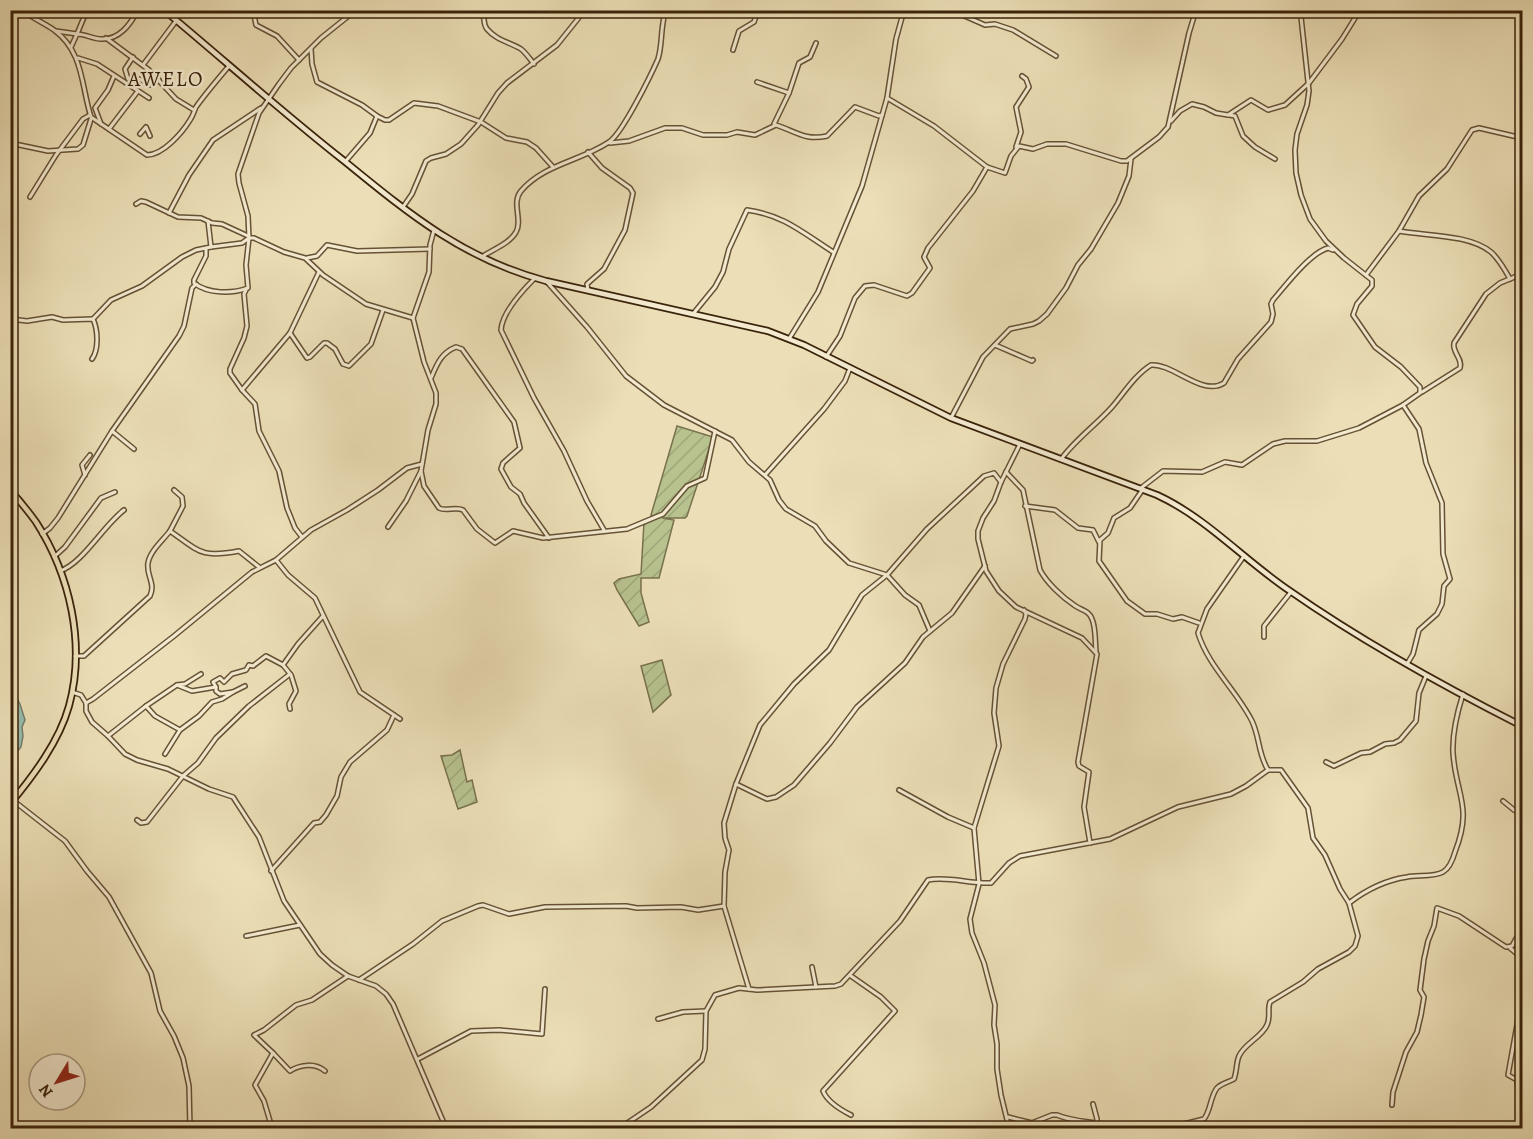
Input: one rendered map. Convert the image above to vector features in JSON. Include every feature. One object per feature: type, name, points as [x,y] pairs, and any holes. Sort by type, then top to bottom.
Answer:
[{"type":"main road","points":[[10,490],[35,521],[60,571],[69,594],[75,656],[72,692],[68,708],[50,748],[12,801]]},
{"type":"street","points":[[10,143],[42,150],[82,147],[90,116],[90,107],[84,93],[78,58],[54,30],[22,10]]},
{"type":"street","points":[[71,48],[87,10]]},
{"type":"street","points":[[116,45],[121,33],[138,10]]},
{"type":"street","points":[[164,10],[345,162],[453,243],[482,258],[535,278],[749,326],[789,339],[951,418],[1162,497],[1184,510],[1291,592],[1365,640],[1520,725],[1522,716]]},
{"type":"street","points":[[253,10],[256,26],[277,36],[299,60]]},
{"type":"street","points":[[302,537],[295,528],[287,508],[279,471],[259,431],[255,404],[230,373],[247,326],[244,294],[248,288],[246,265],[249,237],[247,212],[238,174],[262,108],[268,99],[289,70],[356,10]]},
{"type":"street","points":[[481,10],[487,29],[500,40],[522,50],[534,64]]},
{"type":"street","points":[[403,207],[426,161],[454,150],[481,122],[498,93],[507,83],[558,45],[585,10]]},
{"type":"street","points":[[609,143],[621,130],[654,67],[661,46],[666,10]]},
{"type":"street","points":[[733,50],[739,31],[753,22],[758,10]]},
{"type":"street","points":[[789,339],[818,292],[862,186],[887,98],[894,46],[904,10]]},
{"type":"street","points":[[951,10],[985,26],[995,24],[1013,30],[1056,56]]},
{"type":"street","points":[[1169,123],[1196,10]]},
{"type":"street","points":[[1298,10],[1301,17],[1309,99],[1297,134],[1296,173],[1310,219],[1337,253]]},
{"type":"street","points":[[1228,115],[1253,100],[1264,109],[1280,108],[1309,83],[1342,39],[1360,10]]},
{"type":"street","points":[[143,65],[176,21]]},
{"type":"street","points":[[54,30],[106,38],[121,33]]},
{"type":"street","points":[[106,38],[143,65],[173,97],[194,110]]},
{"type":"street","points":[[772,128],[789,93],[799,63],[810,57],[816,43]]},
{"type":"street","points":[[311,48],[310,58],[317,82],[387,121],[412,104],[423,103],[438,106],[481,122],[506,138],[525,141],[533,145],[554,167]]},
{"type":"street","points":[[128,81],[125,69],[133,57]]},
{"type":"street","points":[[78,58],[95,63],[114,76],[128,81],[149,98]]},
{"type":"street","points":[[90,116],[139,151],[152,155],[162,151],[170,144],[229,66]]},
{"type":"street","points":[[101,125],[95,108],[108,90],[114,76]]},
{"type":"street","points":[[887,98],[934,126],[987,168],[1005,173],[1021,132],[1016,107],[1029,87],[1022,76]]},
{"type":"street","points":[[128,81],[139,79],[151,85],[159,80]]},
{"type":"street","points":[[758,82],[789,93]]},
{"type":"street","points":[[109,129],[138,91]]},
{"type":"street","points":[[1174,102],[1174,113],[1192,104],[1216,113],[1235,116],[1243,136],[1255,147],[1275,159]]},
{"type":"street","points":[[169,213],[187,178],[213,140],[262,108]]},
{"type":"street","points":[[482,258],[516,233],[518,195],[527,186],[554,167],[609,143],[629,141],[665,128],[682,128],[703,135],[727,135],[737,132],[753,135],[778,125],[799,136],[824,137],[855,108],[879,116],[882,114]]},
{"type":"street","points":[[1015,148],[1019,146],[1032,149],[1064,143],[1121,161],[1131,158],[1163,133],[1180,111]]},
{"type":"street","points":[[30,197],[82,120],[90,116]]},
{"type":"street","points":[[345,162],[370,133],[377,116]]},
{"type":"street","points":[[140,134],[146,127],[150,136]]},
{"type":"street","points":[[1366,275],[1399,231],[1419,196],[1447,169],[1472,130],[1479,128],[1522,138]]},
{"type":"street","points":[[588,152],[602,168],[630,188],[633,193],[625,230],[608,263],[587,284],[588,290]]},
{"type":"street","points":[[951,418],[978,364],[1010,329],[1034,324],[1047,314],[1072,279],[1079,263],[1091,249],[1114,211],[1129,176],[1131,158]]},
{"type":"street","points":[[826,357],[840,336],[855,298],[865,286],[870,284],[906,296],[911,295],[930,268],[924,257],[928,248],[973,191],[987,168]]},
{"type":"street","points":[[136,204],[141,201],[146,202],[180,218],[198,217],[222,224],[287,253],[306,258],[316,257],[327,245],[362,251],[430,249]]},
{"type":"street","points":[[693,314],[715,287],[723,272],[729,249],[747,210],[796,226],[833,252]]},
{"type":"street","points":[[208,221],[211,247]]},
{"type":"street","points":[[388,527],[406,501],[421,471],[428,430],[436,404],[436,393],[424,362],[413,318],[429,272],[434,230]]},
{"type":"street","points":[[1399,231],[1458,239],[1482,247],[1494,255],[1510,279]]},
{"type":"street","points":[[10,315],[27,321],[52,316],[63,320],[93,319],[115,297],[142,286],[190,252],[242,243],[249,237]]},
{"type":"street","points":[[206,248],[206,256],[193,280],[196,284],[209,291],[248,288]]},
{"type":"street","points":[[1062,458],[1149,366],[1159,365],[1207,385],[1215,387],[1221,385],[1228,378],[1238,359],[1271,322],[1274,314],[1271,304],[1273,300],[1303,267],[1322,250],[1328,248],[1372,280],[1372,286],[1354,309],[1353,315],[1375,347],[1415,379],[1421,389],[1420,393]]},
{"type":"street","points":[[306,258],[319,272],[362,302],[413,318]]},
{"type":"street","points":[[243,390],[290,333],[319,272]]},
{"type":"street","points":[[1200,624],[1182,617],[1173,619],[1157,614],[1145,614],[1127,601],[1099,558],[1100,543],[1114,518],[1130,508],[1142,489],[1163,471],[1199,472],[1225,462],[1242,465],[1277,442],[1317,441],[1359,428],[1403,405],[1460,368],[1461,363],[1454,349],[1454,343],[1486,294],[1500,283],[1522,274]]},
{"type":"street","points":[[535,278],[518,297],[503,322],[501,330],[534,398],[564,451],[587,501],[604,530]]},
{"type":"street","points":[[546,281],[626,376],[664,405],[732,441],[749,462],[772,483],[784,506],[815,526],[843,559],[857,567],[888,575],[904,595],[919,605],[930,631]]},
{"type":"street","points":[[42,534],[52,525],[112,431],[179,336],[184,327],[192,288],[196,284]]},
{"type":"street","points":[[290,333],[307,358],[322,344],[327,343],[334,349],[343,364],[349,366],[371,345],[383,310]]},
{"type":"street","points":[[92,359],[96,351],[96,326],[93,319]]},
{"type":"street","points":[[995,345],[1012,354],[1033,360]]},
{"type":"street","points":[[431,378],[443,354],[456,346],[461,348],[514,422],[520,448],[503,462],[501,469],[511,487],[520,494],[549,538]]},
{"type":"street","points":[[765,475],[824,409],[844,381],[850,368]]},
{"type":"street","points":[[1403,405],[1419,429],[1426,464],[1442,502],[1443,554],[1450,578],[1444,586],[1442,604],[1437,614],[1419,630],[1413,654],[1407,663]]},
{"type":"street","points":[[421,471],[424,486],[439,508],[463,510],[477,529],[493,543],[498,543],[513,531],[538,538],[549,538],[627,529],[659,516],[672,506],[687,486],[704,478],[707,474],[715,430]]},
{"type":"street","points":[[112,431],[134,448]]},
{"type":"street","points":[[1020,444],[978,531],[985,566],[999,591],[1016,607],[1082,638],[1097,654]]},
{"type":"street","points":[[85,475],[82,465],[90,455]]},
{"type":"street","points":[[86,703],[174,636],[233,586],[259,567],[276,560],[319,524],[347,510],[383,487],[407,468],[422,464]]},
{"type":"street","points":[[1006,472],[1023,490],[1042,574],[1070,602],[1085,610],[1094,622],[1097,654],[1078,762],[1079,766],[1087,770],[1089,774],[1084,807],[1090,843]]},
{"type":"street","points":[[749,989],[724,906],[725,872],[729,850],[724,823],[735,784],[760,725],[794,684],[829,650],[850,611],[862,595],[888,575],[927,530],[980,480],[991,473],[997,475],[1001,482]]},
{"type":"street","points":[[75,656],[84,656],[150,596],[153,585],[148,563],[170,531],[183,506],[182,497],[174,490]]},
{"type":"street","points":[[54,557],[65,547],[101,498],[115,492]]},
{"type":"street","points":[[1025,506],[1055,510],[1078,528],[1093,530],[1100,543]]},
{"type":"street","points":[[60,571],[74,564],[108,523],[124,510]]},
{"type":"street","points":[[170,531],[202,553],[224,555],[239,551],[259,567]]},
{"type":"street","points":[[1244,556],[1207,609],[1198,633],[1253,723],[1261,758],[1268,770]]},
{"type":"street","points":[[276,560],[288,575],[312,595],[358,689],[400,719]]},
{"type":"street","points":[[735,784],[767,799],[776,797],[794,785],[857,707],[904,663],[930,631],[952,613],[985,566]]},
{"type":"street","points":[[1264,637],[1264,626],[1291,592]]},
{"type":"street","points":[[1009,1128],[997,1069],[995,1005],[970,925],[979,884],[974,828],[999,746],[994,706],[997,682],[1002,664],[1025,619],[1024,610]]},
{"type":"street","points":[[283,665],[323,616]]},
{"type":"street","points":[[232,692],[220,694],[213,682],[220,678],[225,682],[232,674],[246,670],[247,667],[253,666],[266,656],[283,665],[290,674],[296,691],[289,704],[290,709]]},
{"type":"street","points":[[108,736],[177,684],[185,684],[201,674]]},
{"type":"street","points":[[137,820],[147,822],[183,776],[198,763],[224,730],[249,706],[290,674]]},
{"type":"street","points":[[1326,762],[1334,766],[1361,753],[1370,752],[1385,744],[1400,740],[1416,721],[1419,693],[1427,674]]},
{"type":"street","points":[[177,684],[192,691],[216,687]]},
{"type":"street","points":[[165,754],[180,730],[199,716],[212,702],[246,686]]},
{"type":"street","points":[[72,692],[83,697],[89,719],[125,754],[168,769],[233,797],[259,837],[284,901],[320,954],[348,976],[376,986],[390,999],[446,1128]]},
{"type":"street","points":[[1349,903],[1373,886],[1407,877],[1440,873],[1450,864],[1464,825],[1464,806],[1453,752],[1455,729],[1463,694]]},
{"type":"street","points":[[146,706],[155,716],[180,730]]},
{"type":"street","points":[[271,871],[314,824],[320,822],[326,815],[337,796],[341,777],[348,766],[364,748],[380,737],[390,726],[394,716]]},
{"type":"street","points":[[620,1128],[651,1107],[702,1060],[705,1050],[706,1011],[712,998],[720,992],[739,988],[835,986],[850,975],[900,921],[926,881],[940,879],[979,884],[994,880],[1020,856],[1090,843],[1122,834],[1179,807],[1231,794],[1268,770],[1282,771],[1305,803],[1310,814],[1313,838],[1325,855],[1349,903],[1358,930],[1355,946],[1270,1002],[1269,1022],[1265,1030],[1238,1057],[1234,1079],[1218,1087],[1204,1119],[1174,1128]]},
{"type":"street","points":[[899,790],[948,817],[974,828]]},
{"type":"street","points":[[12,801],[72,848],[87,871],[109,897],[132,936],[151,974],[162,1017],[174,1036],[183,1058],[189,1086],[190,1128]]},
{"type":"street","points":[[1503,801],[1522,813]]},
{"type":"street","points":[[359,980],[413,944],[442,921],[483,905],[509,914],[545,907],[677,907],[698,910],[724,906]]},
{"type":"street","points":[[1392,1105],[1393,1092],[1408,1048],[1417,1032],[1421,1015],[1424,997],[1420,990],[1424,959],[1437,908],[1459,916],[1522,958]]},
{"type":"street","points":[[246,936],[300,925]]},
{"type":"street","points":[[1510,948],[1522,928]]},
{"type":"street","points":[[812,967],[816,987]]},
{"type":"street","points":[[850,975],[895,1011],[823,1091],[831,1101],[851,1115]]},
{"type":"street","points":[[325,1071],[319,1066],[309,1065],[298,1066],[290,1071],[254,1035],[296,1005],[312,1000],[348,976]]},
{"type":"street","points":[[418,1059],[471,1031],[492,1029],[542,1034],[545,989]]},
{"type":"street","points":[[658,1019],[683,1012],[706,1011]]},
{"type":"street","points":[[1522,1013],[1519,1014],[1508,1075],[1517,1080],[1518,1089],[1522,1093]]},
{"type":"street","points":[[272,1128],[264,1101],[255,1085],[273,1053]]},
{"type":"street","points":[[1093,1104],[1096,1126]]},
{"type":"street","points":[[1006,1116],[1032,1123],[1054,1114],[1096,1126],[1104,1124],[1117,1128]]},
{"type":"green space","points":[[677,426],[713,437],[687,516],[685,518],[662,518],[674,520],[659,578],[641,578],[641,593],[649,622],[639,626],[614,583],[619,579],[641,574],[644,522],[658,518],[651,515]]},
{"type":"green space","points":[[662,660],[671,695],[653,712],[641,666]]},
{"type":"green space","points":[[460,750],[467,782],[472,780],[477,802],[458,809],[441,756],[452,755]]},
{"type":"water","points":[[11,688],[20,704],[25,720],[22,727],[21,747],[12,758]]},
{"type":"district","name":"AWELO","points":[[166,79]]}]
